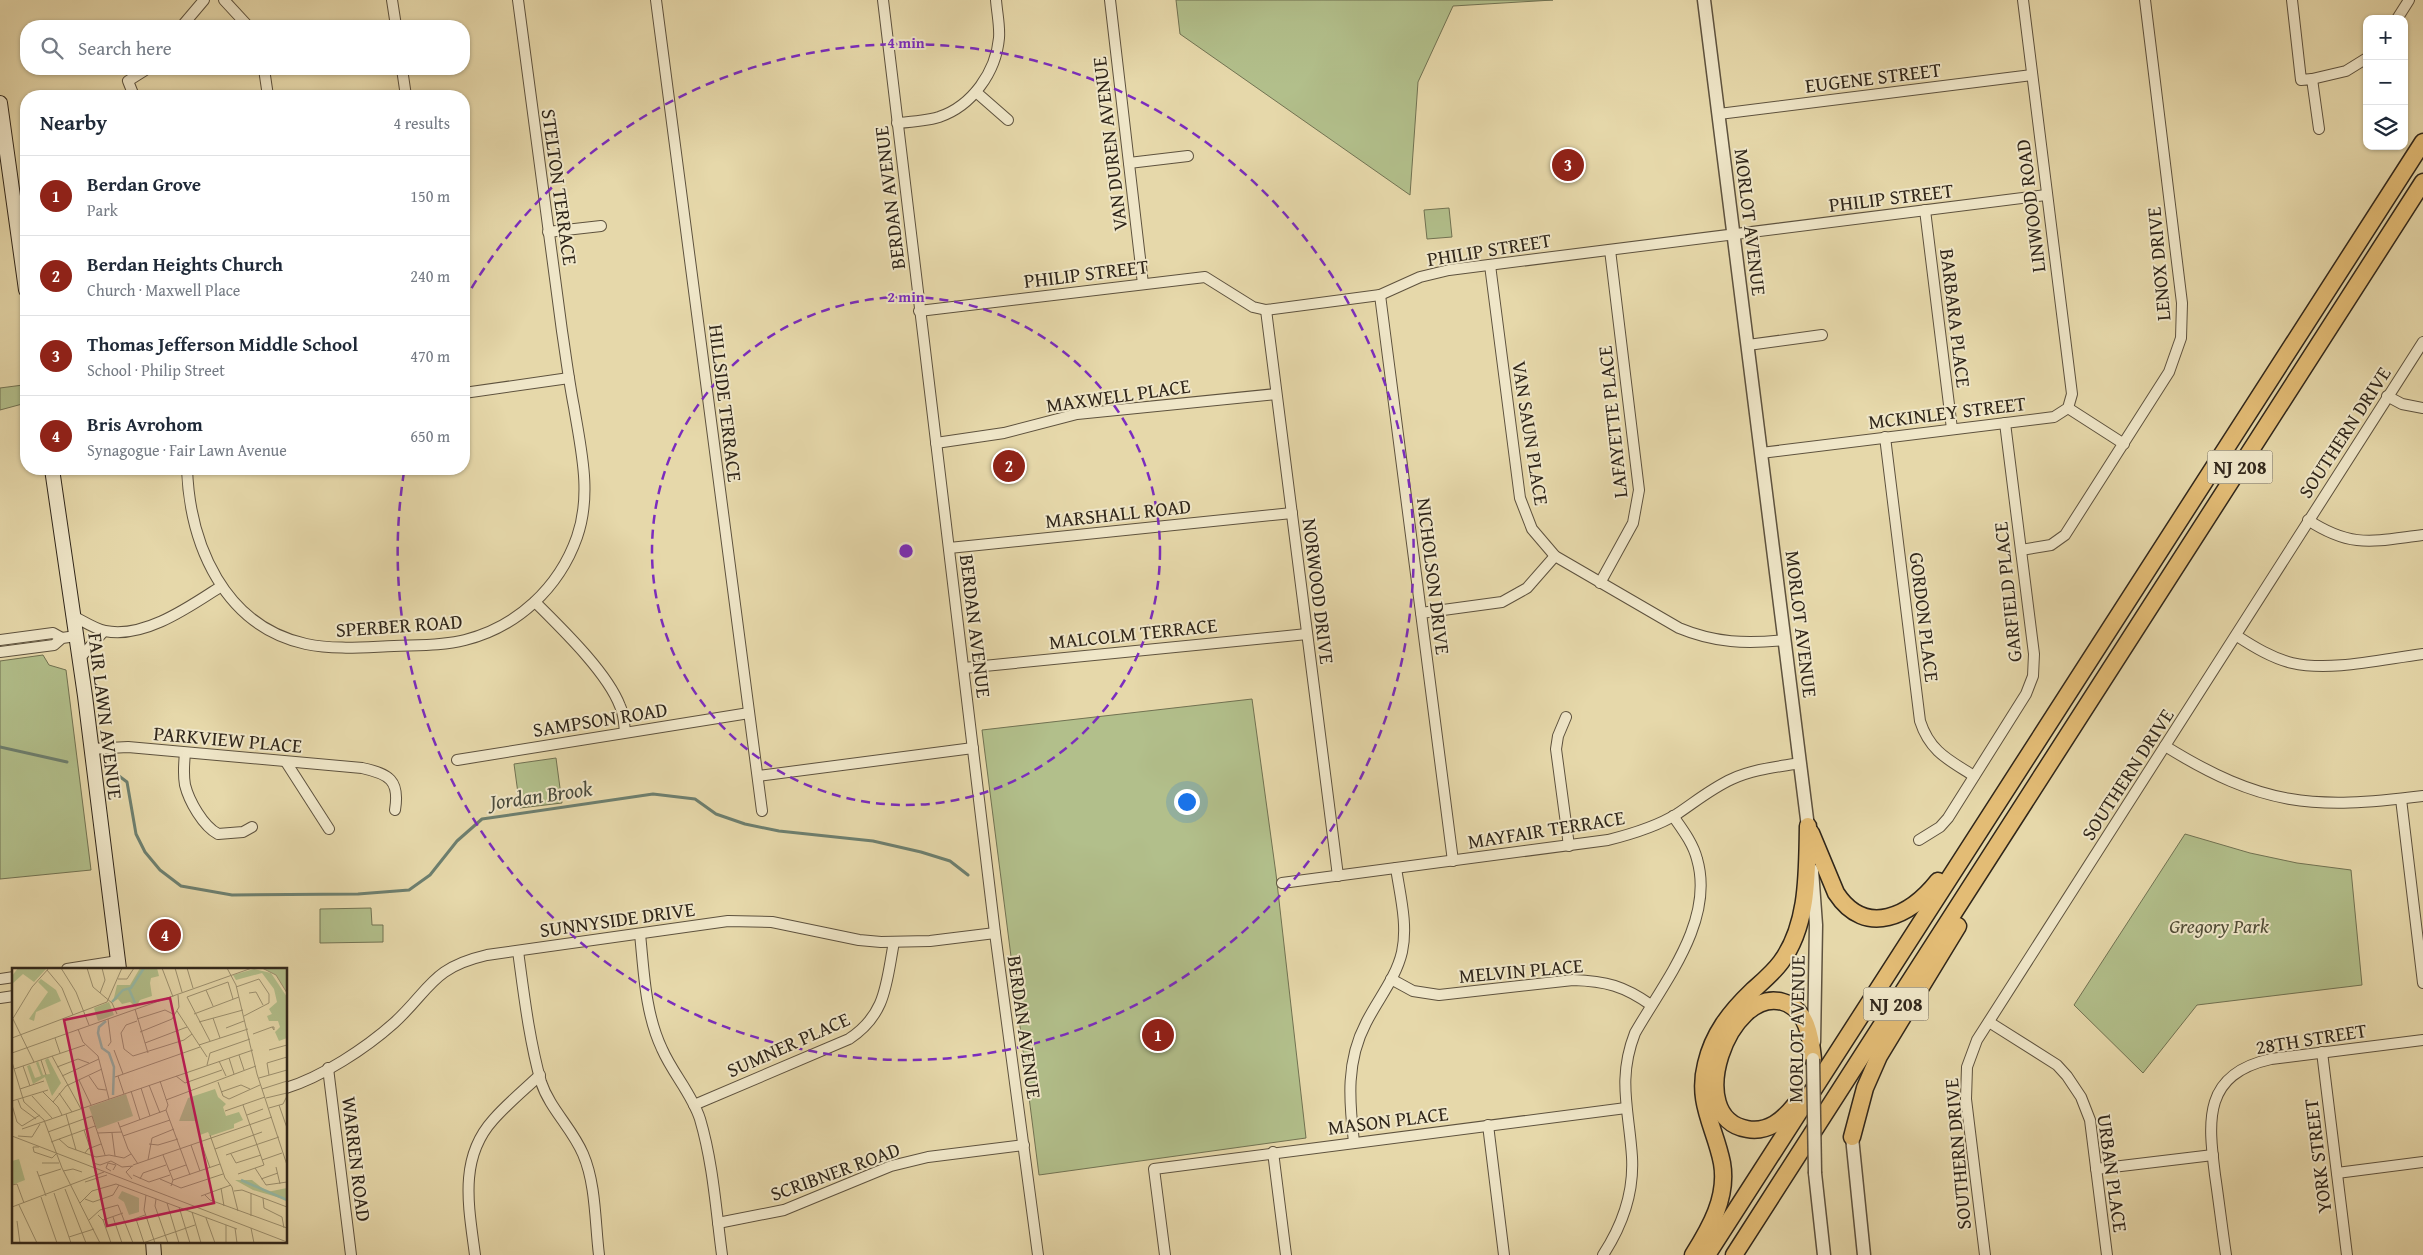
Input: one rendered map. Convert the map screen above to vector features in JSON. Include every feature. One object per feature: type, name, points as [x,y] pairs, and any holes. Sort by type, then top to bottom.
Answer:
[{"type":"highway","name":"NJ 208","points":[[1707,1255],[2423,142]]},
{"type":"highway","name":"NJ 208","points":[[1734,1255],[2423,182]]},
{"type":"highway","points":[[1852,1137],[1865,1088],[1879,1056],[2002,852],[2057,752]]},
{"type":"highway","points":[[1808,826],[1842,901],[1857,914],[1877,918],[1897,915],[1917,904],[1936,885],[1985,823]]},
{"type":"highway","points":[[1693,1255],[1716,1212],[1724,1177],[1719,1150],[1704,1106],[1703,1079],[1706,1064],[1716,1034],[1724,1021],[1773,972],[1793,941],[1804,900],[1808,826]]},
{"type":"highway","points":[[1813,1059],[1810,1035],[1801,1016],[1794,1008],[1777,1001],[1758,1004],[1734,1028],[1717,1066],[1715,1092],[1721,1112],[1732,1124],[1748,1130],[1766,1129],[1774,1125],[1789,1112],[1856,1026]]},
{"type":"main road","points":[[0,103],[20,247]]},
{"type":"main road","name":"FAIR LAWN AVENUE","points":[[53,475],[80,658],[118,965]]},
{"type":"main road","points":[[153,1242],[154,1255]]},
{"type":"street","points":[[187,20],[204,0]]},
{"type":"street","points":[[224,0],[242,20]]},
{"type":"street","points":[[392,0],[395,20]]},
{"type":"street","name":"STELTON TERRACE","points":[[518,0],[569,378]]},
{"type":"street","name":"HILLSIDE TERRACE","points":[[656,0],[762,811]]},
{"type":"street","name":"BERDAN AVENUE","points":[[883,0],[995,933],[1038,1255]]},
{"type":"street","points":[[897,123],[940,116],[966,102],[976,92],[986,78],[997,53],[999,37],[996,0]]},
{"type":"street","name":"VAN DUREN AVENUE","points":[[1110,0],[1143,284]]},
{"type":"street","name":"MORLOT AVENUE","points":[[1704,0],[1808,826],[1816,925],[1816,1013],[1813,1059],[1815,1174],[1824,1255]]},
{"type":"street","name":"LINWOOD ROAD","points":[[2023,0],[2072,394],[2068,408]]},
{"type":"street","name":"LENOX DRIVE","points":[[2021,550],[2050,545],[2066,535],[2169,372],[2181,338],[2182,303],[2145,0]]},
{"type":"street","points":[[2292,0],[2301,80],[2341,73],[2364,60]]},
{"type":"street","points":[[2400,15],[2409,0]]},
{"type":"street","points":[[131,90],[128,82],[138,75]]},
{"type":"street","points":[[265,75],[267,90]]},
{"type":"street","points":[[403,75],[405,90]]},
{"type":"street","name":"EUGENE STREET","points":[[1719,114],[2032,75]]},
{"type":"street","points":[[2312,78],[2319,129]]},
{"type":"street","points":[[976,92],[1008,120]]},
{"type":"street","points":[[1129,163],[1188,156]]},
{"type":"street","name":"PHILIP STREET","points":[[920,311],[1205,277],[1253,307],[1266,310],[1380,295],[1435,272],[2046,195]]},
{"type":"street","name":"BARBARA PLACE","points":[[1925,210],[1952,429]]},
{"type":"street","points":[[548,232],[601,226]]},
{"type":"street","name":"LAFAYETTE PLACE","points":[[1600,583],[1633,523],[1639,490],[1610,250]]},
{"type":"street","name":"VAN SAUN PLACE","points":[[1490,265],[1520,498],[1532,529],[1556,556],[1679,628],[1696,635],[1730,643],[1785,640]]},
{"type":"street","name":"NICHOLSON DRIVE","points":[[1380,295],[1453,861]]},
{"type":"street","name":"NORWOOD DRIVE","points":[[1266,310],[1338,876]]},
{"type":"street","points":[[1748,345],[1822,336]]},
{"type":"street","name":"SOUTHERN DRIVE","points":[[1985,1255],[1965,1083],[1972,1052],[1989,1022],[2423,342]]},
{"type":"street","points":[[470,392],[569,378]]},
{"type":"street","name":"SPERBER ROAD","points":[[188,475],[193,527],[208,565],[220,587],[238,608],[267,629],[285,638],[324,647],[445,644],[464,640],[500,627],[535,602],[549,588],[565,564],[578,535],[586,492],[569,378]]},
{"type":"street","name":"MAXWELL PLACE","points":[[936,443],[1004,433],[1077,414],[1276,394]]},
{"type":"street","points":[[2388,396],[2402,404],[2423,408]]},
{"type":"street","points":[[2068,408],[2124,444]]},
{"type":"street","name":"MCKINLEY STREET","points":[[1761,453],[2054,417],[2068,408]]},
{"type":"street","name":"GARFIELD PLACE","points":[[1919,840],[1940,827],[2026,694],[2032,676],[2034,654],[2005,423]]},
{"type":"street","name":"GORDON PLACE","points":[[1885,438],[1920,721],[1929,742],[1937,751],[1974,776]]},
{"type":"street","name":"MARSHALL ROAD","points":[[949,548],[1292,513]]},
{"type":"street","points":[[2308,520],[2336,536],[2360,542],[2423,535]]},
{"type":"street","points":[[1421,613],[1502,602],[1527,588],[1556,556]]},
{"type":"street","points":[[73,616],[104,631],[140,628],[184,610],[220,587]]},
{"type":"street","points":[[535,602],[573,640],[611,688],[622,711],[625,732]]},
{"type":"street","points":[[80,658],[104,631]]},
{"type":"street","points":[[0,640],[53,633],[62,638]]},
{"type":"street","name":"MALCOLM TERRACE","points":[[964,668],[1307,634]]},
{"type":"street","points":[[0,652],[54,645],[62,638],[76,636]]},
{"type":"street","points":[[2237,636],[2278,658],[2307,665],[2337,665],[2423,654]]},
{"type":"street","name":"SAMPSON ROAD","points":[[457,760],[749,713]]},
{"type":"street","points":[[1566,717],[1558,736],[1556,749],[1568,846]]},
{"type":"street","points":[[2166,746],[2228,782],[2275,797],[2338,804],[2423,796]]},
{"type":"street","name":"PARKVIEW PLACE","points":[[90,749],[128,747],[362,768],[390,778],[397,793],[396,810]]},
{"type":"street","points":[[758,776],[973,748]]},
{"type":"street","points":[[185,753],[185,783],[189,795],[207,826],[218,834],[243,832],[252,827]]},
{"type":"street","points":[[286,762],[293,776],[329,829]]},
{"type":"street","name":"MAYFAIR TERRACE","points":[[1282,883],[1568,846],[1631,834],[1673,816],[1704,794],[1733,779],[1756,770],[1800,763]]},
{"type":"street","points":[[2401,799],[2419,918],[2423,983]]},
{"type":"street","points":[[1603,1255],[1624,1214],[1629,1195],[1632,1158],[1624,1077],[1626,1062],[1635,1033],[1690,936],[1701,902],[1700,873],[1697,857],[1690,841],[1673,816]]},
{"type":"street","points":[[1354,1142],[1349,1089],[1353,1056],[1366,1022],[1398,965],[1404,937],[1396,868]]},
{"type":"street","name":"SUNNYSIDE DRIVE","points":[[288,1087],[328,1068],[378,1036],[395,1022],[425,988],[451,967],[466,960],[487,955],[749,920],[772,922],[859,940],[894,942],[930,941],[995,933]]},
{"type":"street","points":[[640,934],[648,1004],[655,1032],[672,1069],[694,1105],[704,1135],[722,1255]]},
{"type":"street","name":"SUMNER PLACE","points":[[694,1105],[850,1039],[862,1031],[871,1021],[883,998],[894,942]]},
{"type":"street","points":[[518,951],[525,1008],[540,1075],[554,1108],[575,1138],[583,1154],[591,1187],[599,1255]]},
{"type":"street","points":[[80,968],[118,965]]},
{"type":"street","name":"MELVIN PLACE","points":[[1391,980],[1413,991],[1439,995],[1573,980],[1592,981],[1630,990],[1651,1005]]},
{"type":"street","name":"URBAN PLACE","points":[[1989,1022],[2057,1065],[2071,1081],[2086,1109],[2107,1255]]},
{"type":"street","name":"28TH STREET","points":[[2226,1255],[2210,1132],[2212,1107],[2222,1088],[2230,1079],[2239,1071],[2259,1061],[2423,1040]]},
{"type":"street","name":"YORK STREET","points":[[2322,1052],[2347,1255]]},
{"type":"street","name":"WARREN ROAD","points":[[328,1068],[351,1255]]},
{"type":"street","points":[[475,1255],[468,1197],[468,1179],[476,1148],[493,1120],[540,1075]]},
{"type":"street","name":"MASON PLACE","points":[[1165,1255],[1154,1168],[1626,1108]]},
{"type":"street","points":[[1488,1125],[1504,1255]]},
{"type":"street","points":[[1852,1137],[1864,1255]]},
{"type":"street","name":"SCRIBNER ROAD","points":[[718,1224],[784,1210],[891,1166],[928,1157],[1024,1145]]},
{"type":"street","points":[[1273,1152],[1286,1255]]},
{"type":"street","points":[[2096,1169],[2213,1155]]},
{"type":"street","points":[[2337,1173],[2423,1162]]},
{"type":"green space","points":[[1176,0],[1553,0],[1453,6],[1418,82],[1410,195],[1180,34]]},
{"type":"green space","points":[[1449,208],[1452,237],[1427,239],[1424,210]]},
{"type":"green space","points":[[20,385],[20,405],[0,410],[0,388]]},
{"type":"green space","points":[[43,655],[49,665],[66,670],[91,870],[0,879],[0,661]]},
{"type":"green space","points":[[1252,699],[1276,874],[1306,1138],[1039,1175],[982,730]]},
{"type":"green space","points":[[556,758],[562,803],[520,808],[514,764]]},
{"type":"green space","name":"Gregory Park","points":[[2185,834],[2250,853],[2297,863],[2351,870],[2362,985],[2197,1005],[2143,1073],[2074,1005]]},
{"type":"green space","points":[[371,908],[372,925],[383,925],[383,942],[320,943],[320,909]]},
{"type":"waterway","name":"Jordan Brook","points":[[0,747],[67,762]]},
{"type":"waterway","name":"Jordan Brook","points":[[115,773],[127,782],[136,834],[145,852],[160,870],[181,886],[232,895],[358,894],[409,890],[430,875],[457,841],[482,819],[653,794],[695,799],[716,814],[745,824],[779,831],[873,841],[921,852],[950,861],[968,875]]},
{"type":"place","name":"Thomas Jefferson Middle School","points":[[1568,165]]},
{"type":"place","name":"Berdan Heights Church","points":[[1009,466]]},
{"type":"place","name":"Bris Avrohom","points":[[165,935]]},
{"type":"place","name":"Berdan Grove","points":[[1158,1035]]}]
